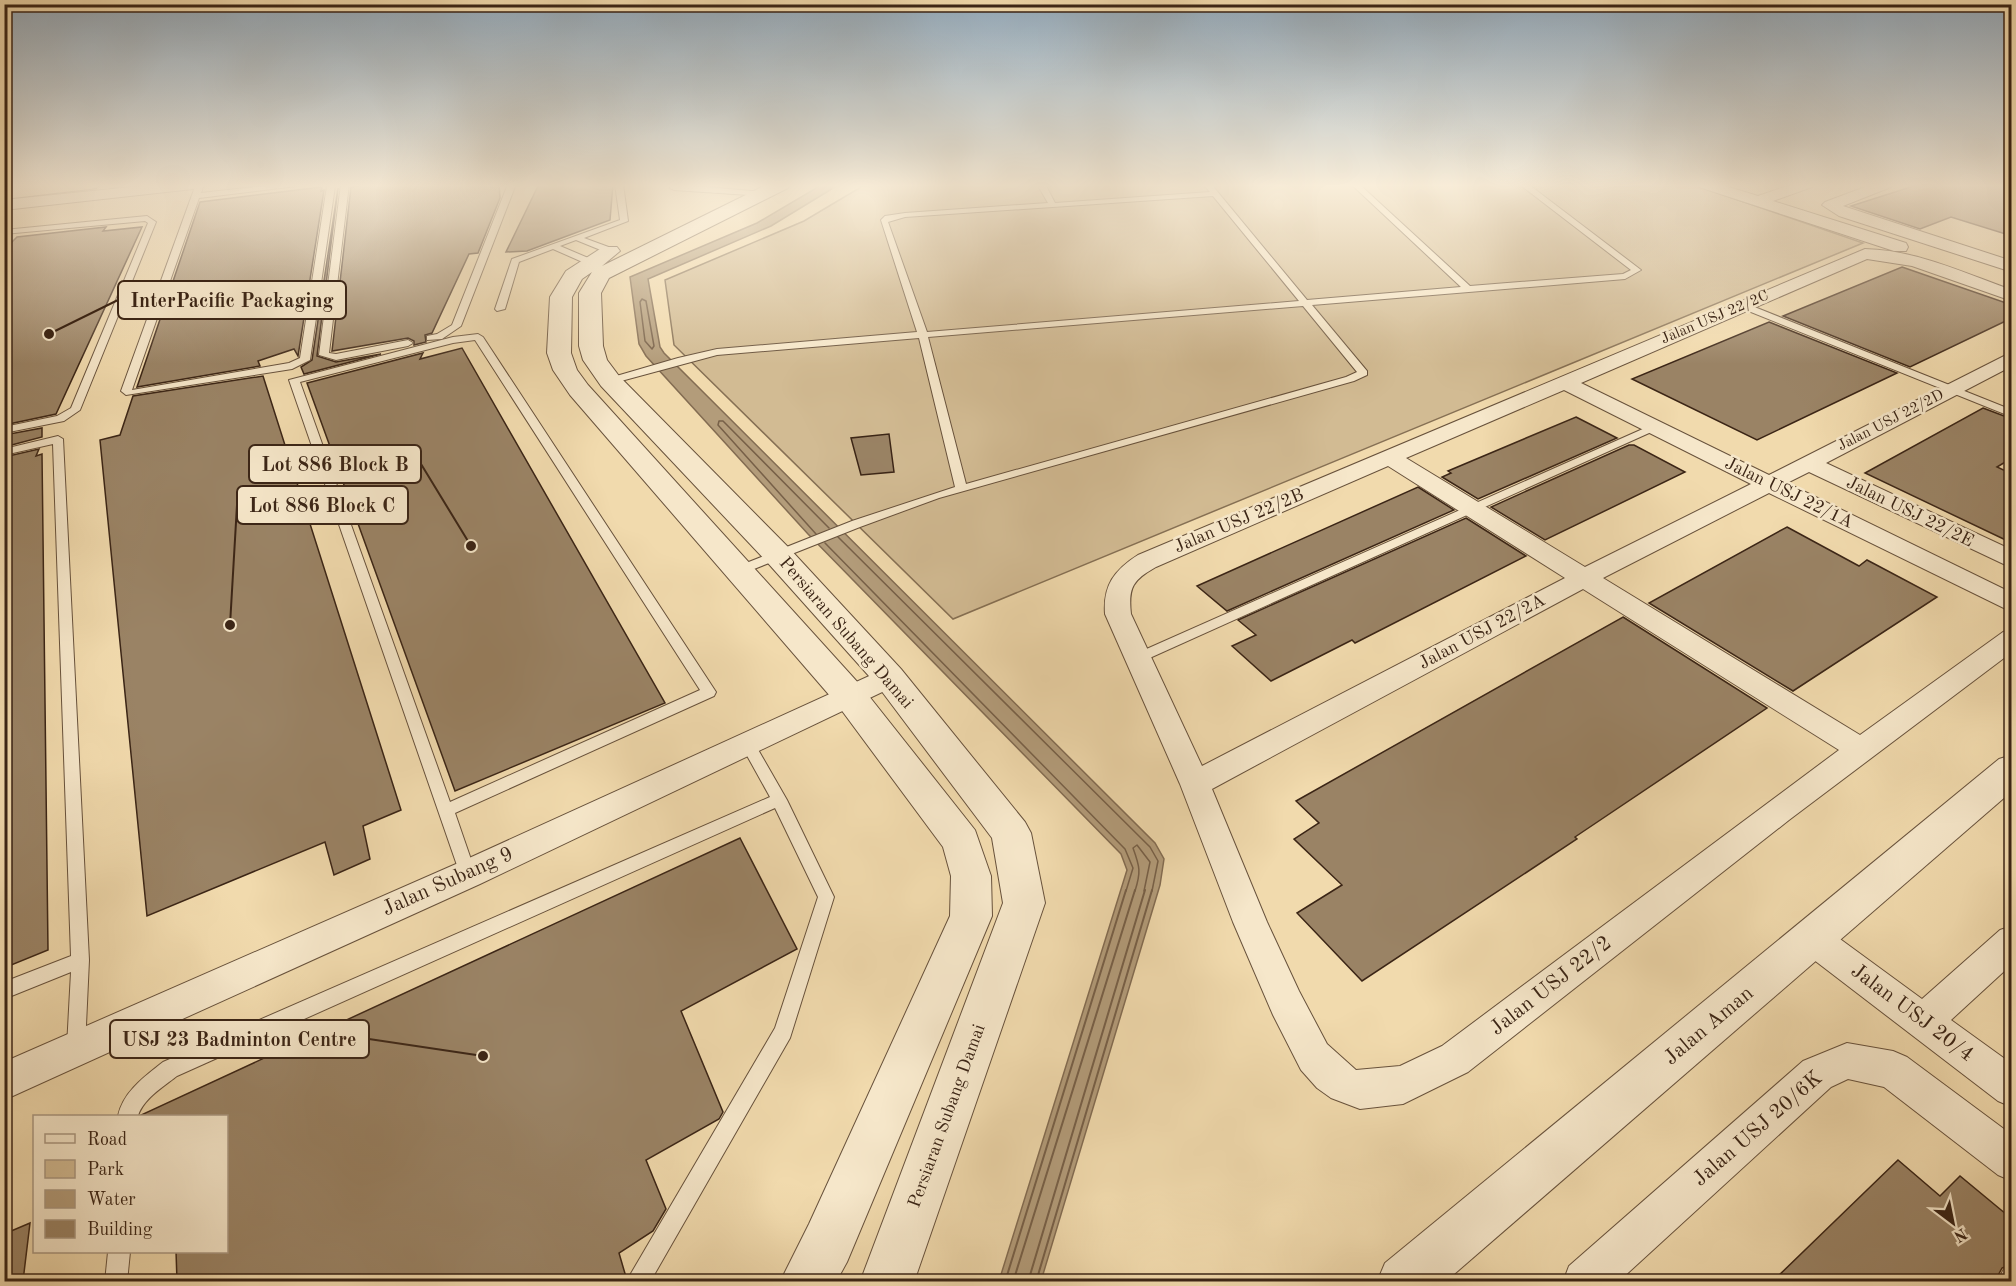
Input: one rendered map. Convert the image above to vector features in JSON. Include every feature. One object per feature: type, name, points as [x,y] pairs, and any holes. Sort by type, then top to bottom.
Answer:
[{"type":"street","points":[[609,244],[593,250],[573,275],[561,297],[559,352],[565,370],[579,390],[849,695],[961,841],[971,876],[971,916],[828,1242],[807,1281]]},
{"type":"street","name":"Persiaran Subang Damai","points":[[656,244],[601,274],[590,293],[591,346],[595,360],[610,381],[787,551],[889,676],[1011,833],[1024,903],[887,1281]]},
{"type":"street","points":[[1889,244],[2012,285]]},
{"type":"street","points":[[1940,244],[2012,267]]},
{"type":"street","points":[[1937,259],[1958,250]]},
{"type":"street","name":"Jalan USJ 22/2C","points":[[1566,383],[1865,254],[1877,253],[1909,260],[2012,296]]},
{"type":"street","points":[[1962,268],[1984,258]]},
{"type":"street","name":"Jalan USJ 22/2D","points":[[1771,484],[2012,358]]},
{"type":"street","name":"Jalan USJ 22/1A","points":[[1566,383],[2012,604]]},
{"type":"street","name":"Jalan USJ 22/2B","points":[[1195,784],[1118,614],[1116,598],[1119,585],[1130,570],[1208,533],[1566,383]]},
{"type":"street","points":[[1390,458],[1860,749]]},
{"type":"street","name":"Jalan USJ 22/2E","points":[[1808,463],[2012,560]]},
{"type":"street","name":"Jalan USJ 22/2A","points":[[1195,784],[1583,578],[1771,484]]},
{"type":"street","name":"Jalan USJ 22/2","points":[[1195,784],[1250,922],[1286,1003],[1314,1057],[1331,1075],[1345,1085],[1360,1090],[1403,1085],[1455,1059],[1860,749],[2012,638]]},
{"type":"street","name":"Jalan Subang 9","points":[[4,1081],[468,874],[889,676]]},
{"type":"street","name":"Jalan Aman","points":[[1404,1281],[1813,939],[2012,769]]},
{"type":"street","name":"Jalan USJ 20/4","points":[[1813,939],[2012,1088]]},
{"type":"street","points":[[1923,1022],[2012,941]]},
{"type":"street","name":"Jalan USJ 20/6K","points":[[1585,1281],[1817,1074],[1847,1061],[1893,1070],[2012,1161]]},
{"type":"lane","points":[[4,430],[60,418],[75,410],[143,244]]},
{"type":"lane","points":[[179,244],[126,391],[130,393],[292,366],[305,360],[322,244]]},
{"type":"lane","points":[[338,244],[324,355],[336,357],[439,337],[456,326],[488,244]]},
{"type":"lane","points":[[500,309],[515,261],[553,246],[593,250],[599,244]]},
{"type":"lane","points":[[891,244],[923,335],[961,488]]},
{"type":"lane","points":[[740,570],[856,524],[961,488],[1363,373],[1257,244]]},
{"type":"lane","points":[[1420,244],[1468,289]]},
{"type":"lane","points":[[610,381],[717,352],[1625,276],[1636,270],[1602,244]]},
{"type":"lane","points":[[553,246],[593,250]]},
{"type":"lane","points":[[1744,306],[2012,414]]},
{"type":"lane","points":[[447,810],[709,692],[478,337],[453,340],[294,380],[468,874]]},
{"type":"lane","points":[[1138,658],[1473,510],[1654,426]]},
{"type":"lane","points":[[4,452],[58,439],[80,960],[76,1049]]},
{"type":"lane","points":[[637,1281],[783,1032],[826,897],[779,800],[747,743]]},
{"type":"lane","points":[[128,1115],[129,1110],[147,1088],[170,1069],[779,800]]},
{"type":"lane","points":[[4,991],[80,960]]},
{"type":"lane","points":[[116,1281],[119,1253]]},
{"type":"lane","points":[[2008,1281],[2012,1277]]},
{"type":"green space","points":[[750,244],[1861,244],[953,619],[674,345],[665,280]]},
{"type":"water","points":[[708,244],[729,244],[648,279],[660,347],[664,353],[1155,843],[1164,859],[1160,885],[1041,1281],[999,1281],[1127,870],[1121,854],[808,534],[646,356],[639,344],[630,277]]},
{"type":"building","points":[[10,244],[134,244],[56,414],[4,425],[4,250]]},
{"type":"building","points":[[186,244],[316,244],[298,356],[294,349],[258,361],[260,366],[137,387]]},
{"type":"building","points":[[331,244],[317,356],[336,362],[381,354],[304,374],[301,367],[312,360]]},
{"type":"building","points":[[344,244],[482,244],[478,253],[469,254],[432,333],[425,335],[426,342],[414,345],[414,341],[408,338],[332,351]]},
{"type":"building","points":[[510,244],[546,244],[527,251],[506,252]]},
{"type":"building","points":[[1902,267],[2012,305],[2012,318],[1910,367],[1783,316]]},
{"type":"building","points":[[1769,322],[1897,373],[1757,440],[1632,379]]},
{"type":"building","points":[[462,348],[665,703],[455,791],[307,383],[423,353],[420,359]]},
{"type":"building","points":[[263,376],[401,810],[363,826],[370,859],[334,875],[325,842],[147,916],[100,440],[120,435],[133,396]]},
{"type":"building","points":[[1983,408],[2012,419],[2012,458],[1997,467],[2012,474],[2012,543],[1865,473]]},
{"type":"building","points":[[1576,417],[1617,438],[1478,499],[1442,477],[1451,473],[1448,471]]},
{"type":"building","points":[[42,428],[42,437],[4,447],[4,435]]},
{"type":"building","points":[[889,434],[894,472],[861,475],[851,438]]},
{"type":"building","points":[[1629,445],[1634,445],[1685,472],[1545,540],[1491,507]]},
{"type":"building","points":[[39,449],[36,456],[42,454],[48,950],[4,968],[4,457]]},
{"type":"building","points":[[1418,487],[1454,510],[1227,611],[1197,586]]},
{"type":"building","points":[[1466,518],[1526,556],[1355,643],[1352,640],[1271,681],[1232,646],[1256,635],[1238,620]]},
{"type":"building","points":[[1787,527],[1859,566],[1867,560],[1937,597],[1793,691],[1649,603]]},
{"type":"building","points":[[1623,617],[1767,708],[1575,837],[1577,839],[1362,981],[1297,913],[1342,885],[1294,839],[1319,823],[1296,801]]},
{"type":"building","points":[[740,838],[797,949],[681,1011],[723,1112],[719,1119],[646,1160],[666,1209],[653,1231],[619,1253],[626,1277],[624,1281],[177,1281],[176,1253],[228,1253],[228,1115],[141,1115]]},
{"type":"building","points":[[1898,1160],[1940,1196],[1960,1176],[2012,1219],[2012,1264],[2002,1268],[1995,1281],[1773,1281]]},
{"type":"building","points":[[30,1223],[23,1281],[4,1281],[4,1234]]},
{"type":"place","name":"InterPacific Packaging","points":[[49,334]]},
{"type":"place","name":"Lot 886 Block B","points":[[471,546]]},
{"type":"place","name":"Lot 886 Block C","points":[[230,625]]},
{"type":"place","name":"USJ 23 Badminton Centre","points":[[483,1056]]}]
